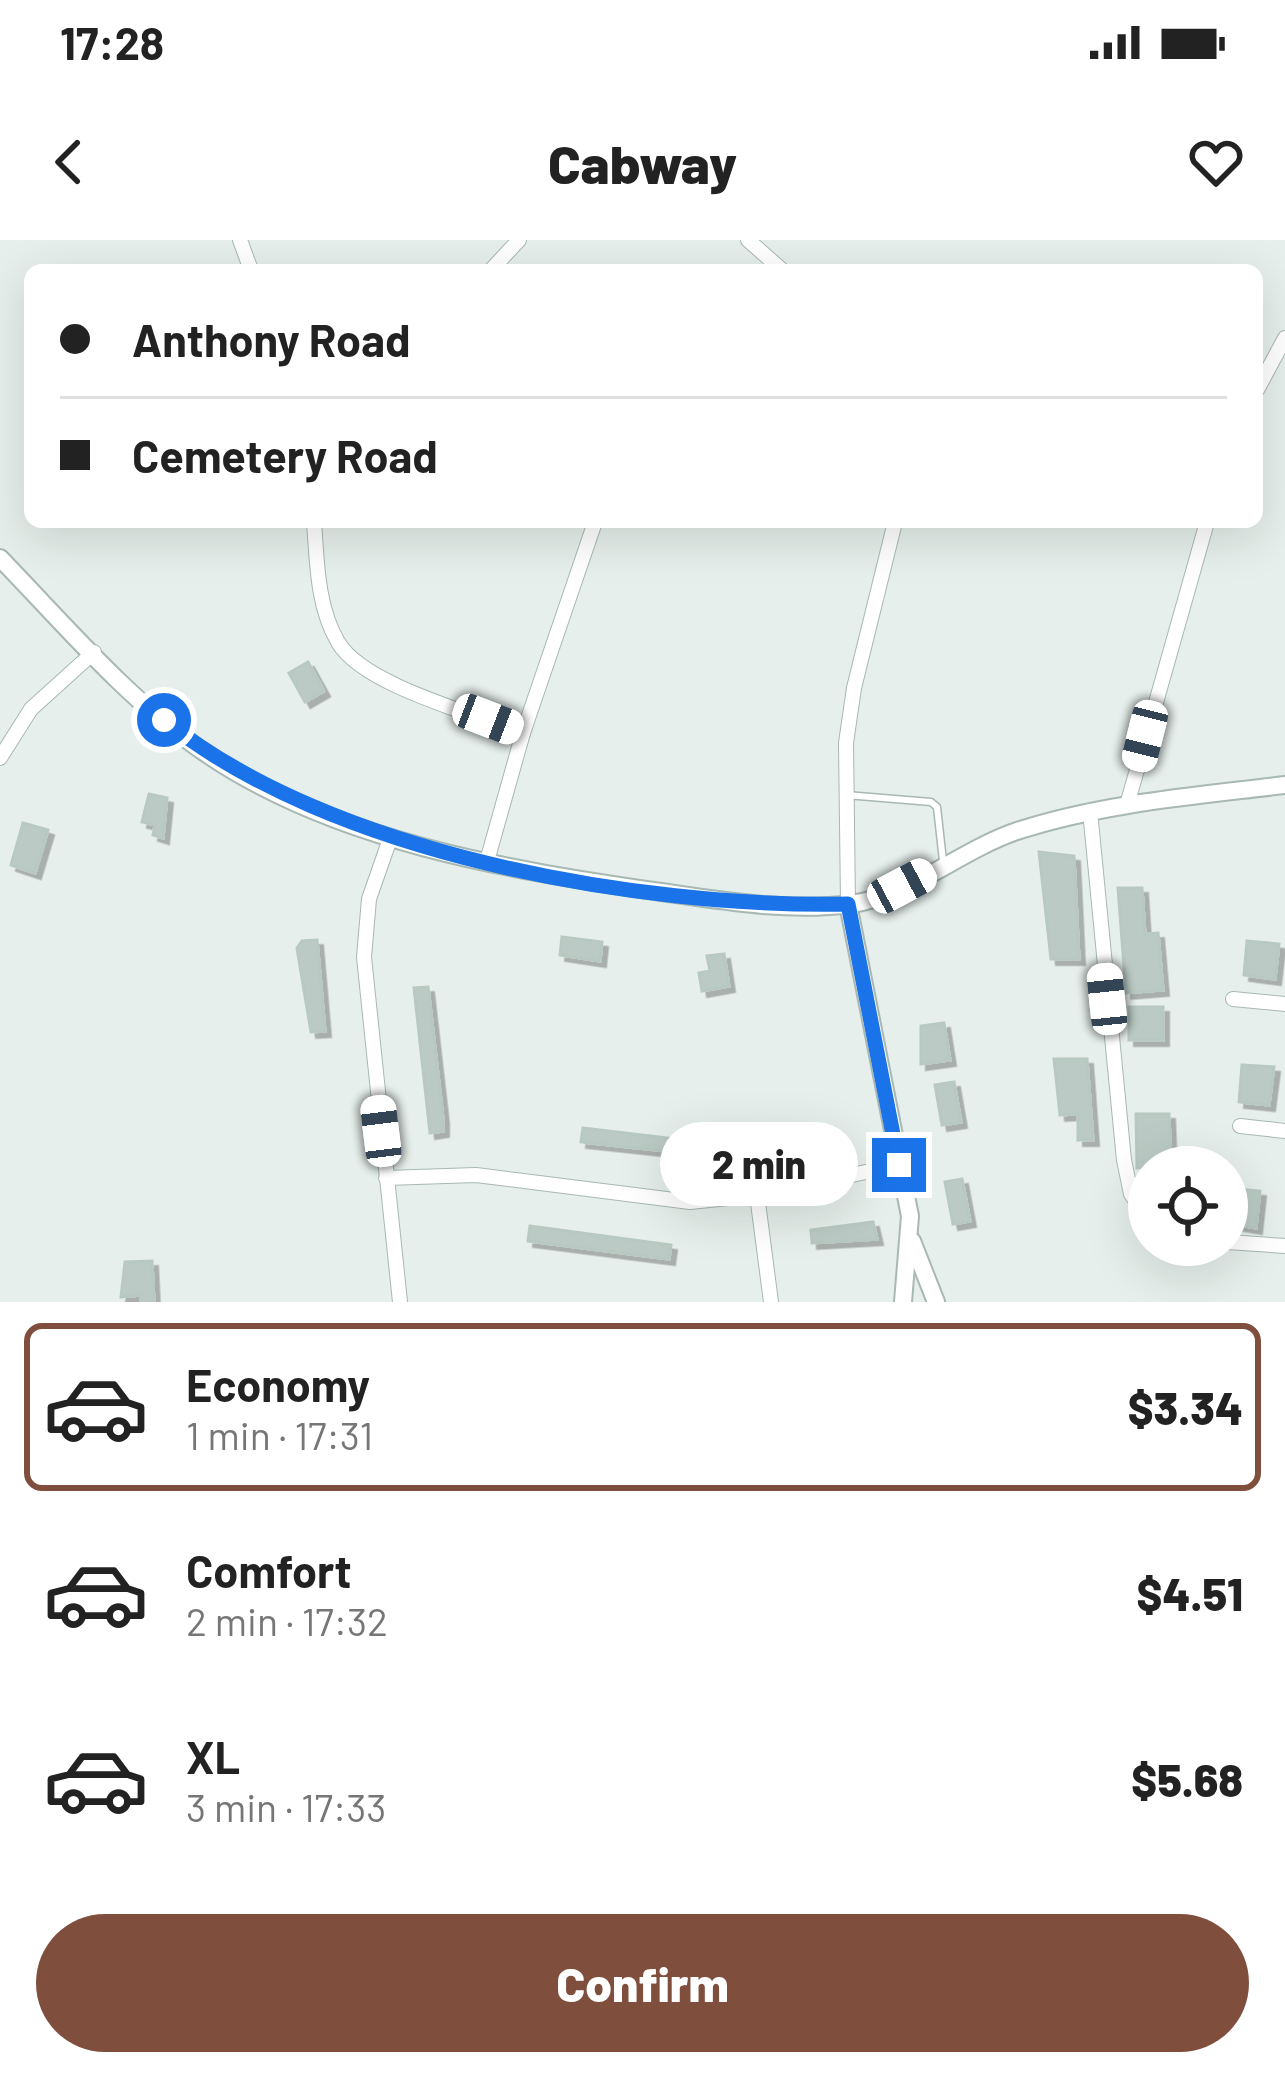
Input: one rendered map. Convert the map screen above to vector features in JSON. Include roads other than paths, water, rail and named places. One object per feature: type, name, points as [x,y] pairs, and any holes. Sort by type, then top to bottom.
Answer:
[{"type":"street","points":[[497,264],[519,240]]},
{"type":"street","points":[[748,240],[773,264]]},
{"type":"street","points":[[1263,379],[1285,338]]},
{"type":"street","points":[[315,528],[326,615],[346,653],[386,679],[523,733]]},
{"type":"street","points":[[487,861],[523,733],[593,528]]},
{"type":"street","points":[[894,528],[854,688],[845,795],[848,904],[911,1239],[935,1302]]},
{"type":"street","points":[[1127,805],[1205,528]]},
{"type":"street","points":[[0,558],[202,751],[249,780],[391,836],[487,861],[703,898],[779,906],[848,904],[876,899],[1012,833],[1090,811],[1285,784]]},
{"type":"street","points":[[0,758],[31,709],[94,652]]},
{"type":"street","points":[[1090,811],[1128,1179]]},
{"type":"street","points":[[391,836],[364,933],[400,1302]]},
{"type":"street","points":[[1233,999],[1285,1004]]},
{"type":"street","points":[[1240,1126],[1285,1131]]},
{"type":"street","points":[[386,1178],[476,1174],[690,1202],[758,1195],[899,1165]]},
{"type":"street","points":[[758,1195],[771,1302]]},
{"type":"street","points":[[903,1302],[911,1239]]},
{"type":"street","points":[[1248,1243],[1285,1246]]},
{"type":"lane","points":[[845,795],[931,802],[937,807],[944,865]]}]
